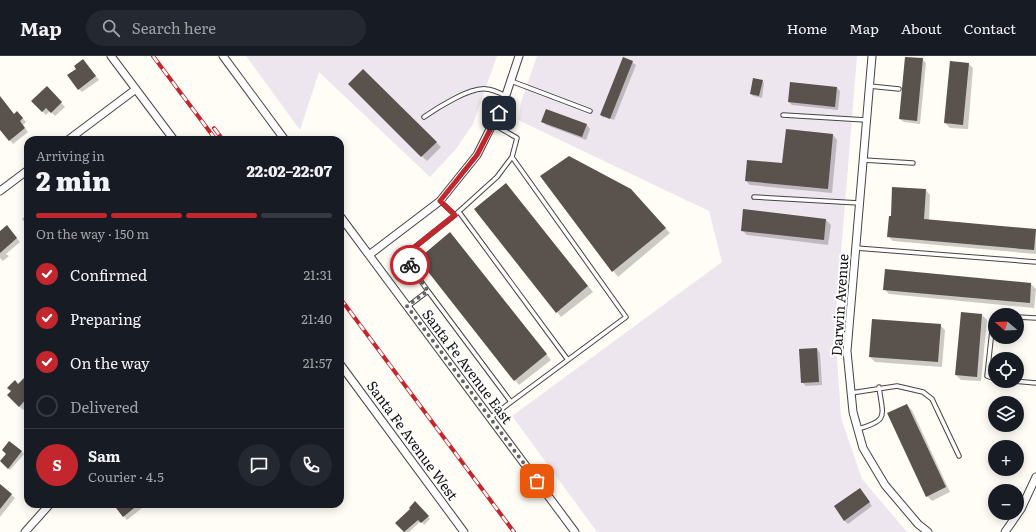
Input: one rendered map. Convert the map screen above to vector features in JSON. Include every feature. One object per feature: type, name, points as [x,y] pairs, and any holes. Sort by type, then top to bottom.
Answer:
[{"type":"street","points":[[112,56],[171,136]]},
{"type":"street","points":[[223,56],[281,136]]},
{"type":"street","points":[[369,255],[440,201],[477,155],[506,96],[519,56]]},
{"type":"street","name":"Darwin Avenue","points":[[872,56],[847,351],[853,412],[863,448],[884,485],[918,524],[928,532]]},
{"type":"street","points":[[73,136],[136,89]]},
{"type":"street","points":[[0,191],[24,173]]},
{"type":"street","name":"Santa Fe Avenue East","points":[[344,221],[575,532]]},
{"type":"street","name":"Santa Fe Avenue West","points":[[344,369],[464,532]]},
{"type":"street","points":[[1005,532],[1021,509],[1036,477]]},
{"type":"street","points":[[25,532],[46,508]]},
{"type":"lane","points":[[511,81],[590,111]]},
{"type":"lane","points":[[869,86],[899,89]]},
{"type":"lane","points":[[424,117],[451,100],[480,88],[506,96]]},
{"type":"lane","points":[[783,115],[866,120]]},
{"type":"lane","points":[[493,124],[517,138],[512,157],[497,177],[459,212],[406,254],[406,260],[511,402]]},
{"type":"lane","points":[[490,418],[626,317],[512,157]]},
{"type":"lane","points":[[863,160],[913,163]]},
{"type":"lane","points":[[754,197],[859,203]]},
{"type":"lane","points":[[440,201],[455,215]]},
{"type":"lane","points":[[459,212],[568,360]]},
{"type":"lane","points":[[856,248],[1036,262]]},
{"type":"lane","points":[[407,306],[428,291]]},
{"type":"lane","points":[[1024,317],[1036,318]]},
{"type":"lane","points":[[988,367],[988,376]]},
{"type":"lane","points":[[1024,382],[1036,384]]},
{"type":"lane","points":[[851,393],[897,386],[923,392],[932,399],[959,456]]},
{"type":"lane","points":[[858,429],[872,425],[881,419],[883,413],[880,388]]},
{"type":"shaded area","points":[[246,56],[497,56],[473,124],[456,149],[430,177],[319,72],[300,130]]},
{"type":"shaded area","points":[[537,56],[857,56],[835,327],[841,418],[862,479],[907,532],[597,532],[512,416],[722,262],[709,211],[518,120],[521,102]]},
{"type":"building","points":[[623,57],[633,61],[610,119],[600,115]]},
{"type":"building","points":[[905,57],[923,58],[917,121],[899,119]]},
{"type":"building","points":[[83,59],[96,76],[78,90],[67,75],[76,69],[74,66]]},
{"type":"building","points":[[950,61],[969,63],[963,125],[944,123]]},
{"type":"building","points":[[363,69],[437,142],[421,157],[348,84]]},
{"type":"building","points":[[753,78],[763,80],[759,96],[750,94]]},
{"type":"building","points":[[790,82],[837,87],[835,107],[788,102]]},
{"type":"building","points":[[47,86],[62,102],[51,113],[46,108],[42,112],[31,101]]},
{"type":"building","points":[[0,96],[14,114],[17,111],[23,118],[20,121],[25,128],[9,141],[0,130]]},
{"type":"building","points":[[546,109],[587,124],[582,137],[541,122]]},
{"type":"building","points":[[786,129],[833,134],[828,189],[745,181],[747,160],[782,163]]},
{"type":"building","points":[[569,156],[631,189],[666,228],[612,272],[540,176]]},
{"type":"building","points":[[506,183],[588,286],[556,313],[474,209]]},
{"type":"building","points":[[892,187],[926,189],[924,219],[1036,229],[1034,250],[887,237],[889,216],[891,216]]},
{"type":"building","points":[[743,209],[826,219],[824,240],[741,231]]},
{"type":"building","points":[[7,225],[17,238],[0,253],[0,231]]},
{"type":"building","points":[[450,232],[547,354],[514,381],[418,259]]},
{"type":"building","points":[[885,269],[1031,283],[1030,303],[883,290]]},
{"type":"building","points":[[961,312],[982,314],[977,377],[955,375]]},
{"type":"building","points":[[872,319],[941,324],[938,362],[869,357]]},
{"type":"building","points":[[817,348],[819,382],[801,383],[799,349]]},
{"type":"building","points":[[24,378],[24,401],[19,407],[7,395],[11,391],[7,388],[15,380],[18,384]]},
{"type":"building","points":[[907,404],[946,487],[926,497],[887,413]]},
{"type":"building","points":[[9,441],[22,451],[8,469],[0,461],[6,454],[2,450]]},
{"type":"building","points":[[0,484],[12,494],[0,509]]},
{"type":"building","points":[[860,488],[870,502],[844,521],[834,506]]},
{"type":"building","points":[[415,501],[429,516],[421,523],[418,520],[404,532],[395,523],[410,509],[409,508]]},
{"type":"building","points":[[116,508],[134,508],[123,517]]},
{"type":"railway","points":[[153,56],[213,136]]},
{"type":"railway","points":[[214,128],[220,136]]},
{"type":"railway","points":[[344,303],[514,532]]},
{"type":"way so far","points":[[410,265],[428,291],[407,306],[537,481]]},
{"type":"route","points":[[410,265],[406,260],[406,254],[455,215],[440,201],[477,155],[499,113]]}]
